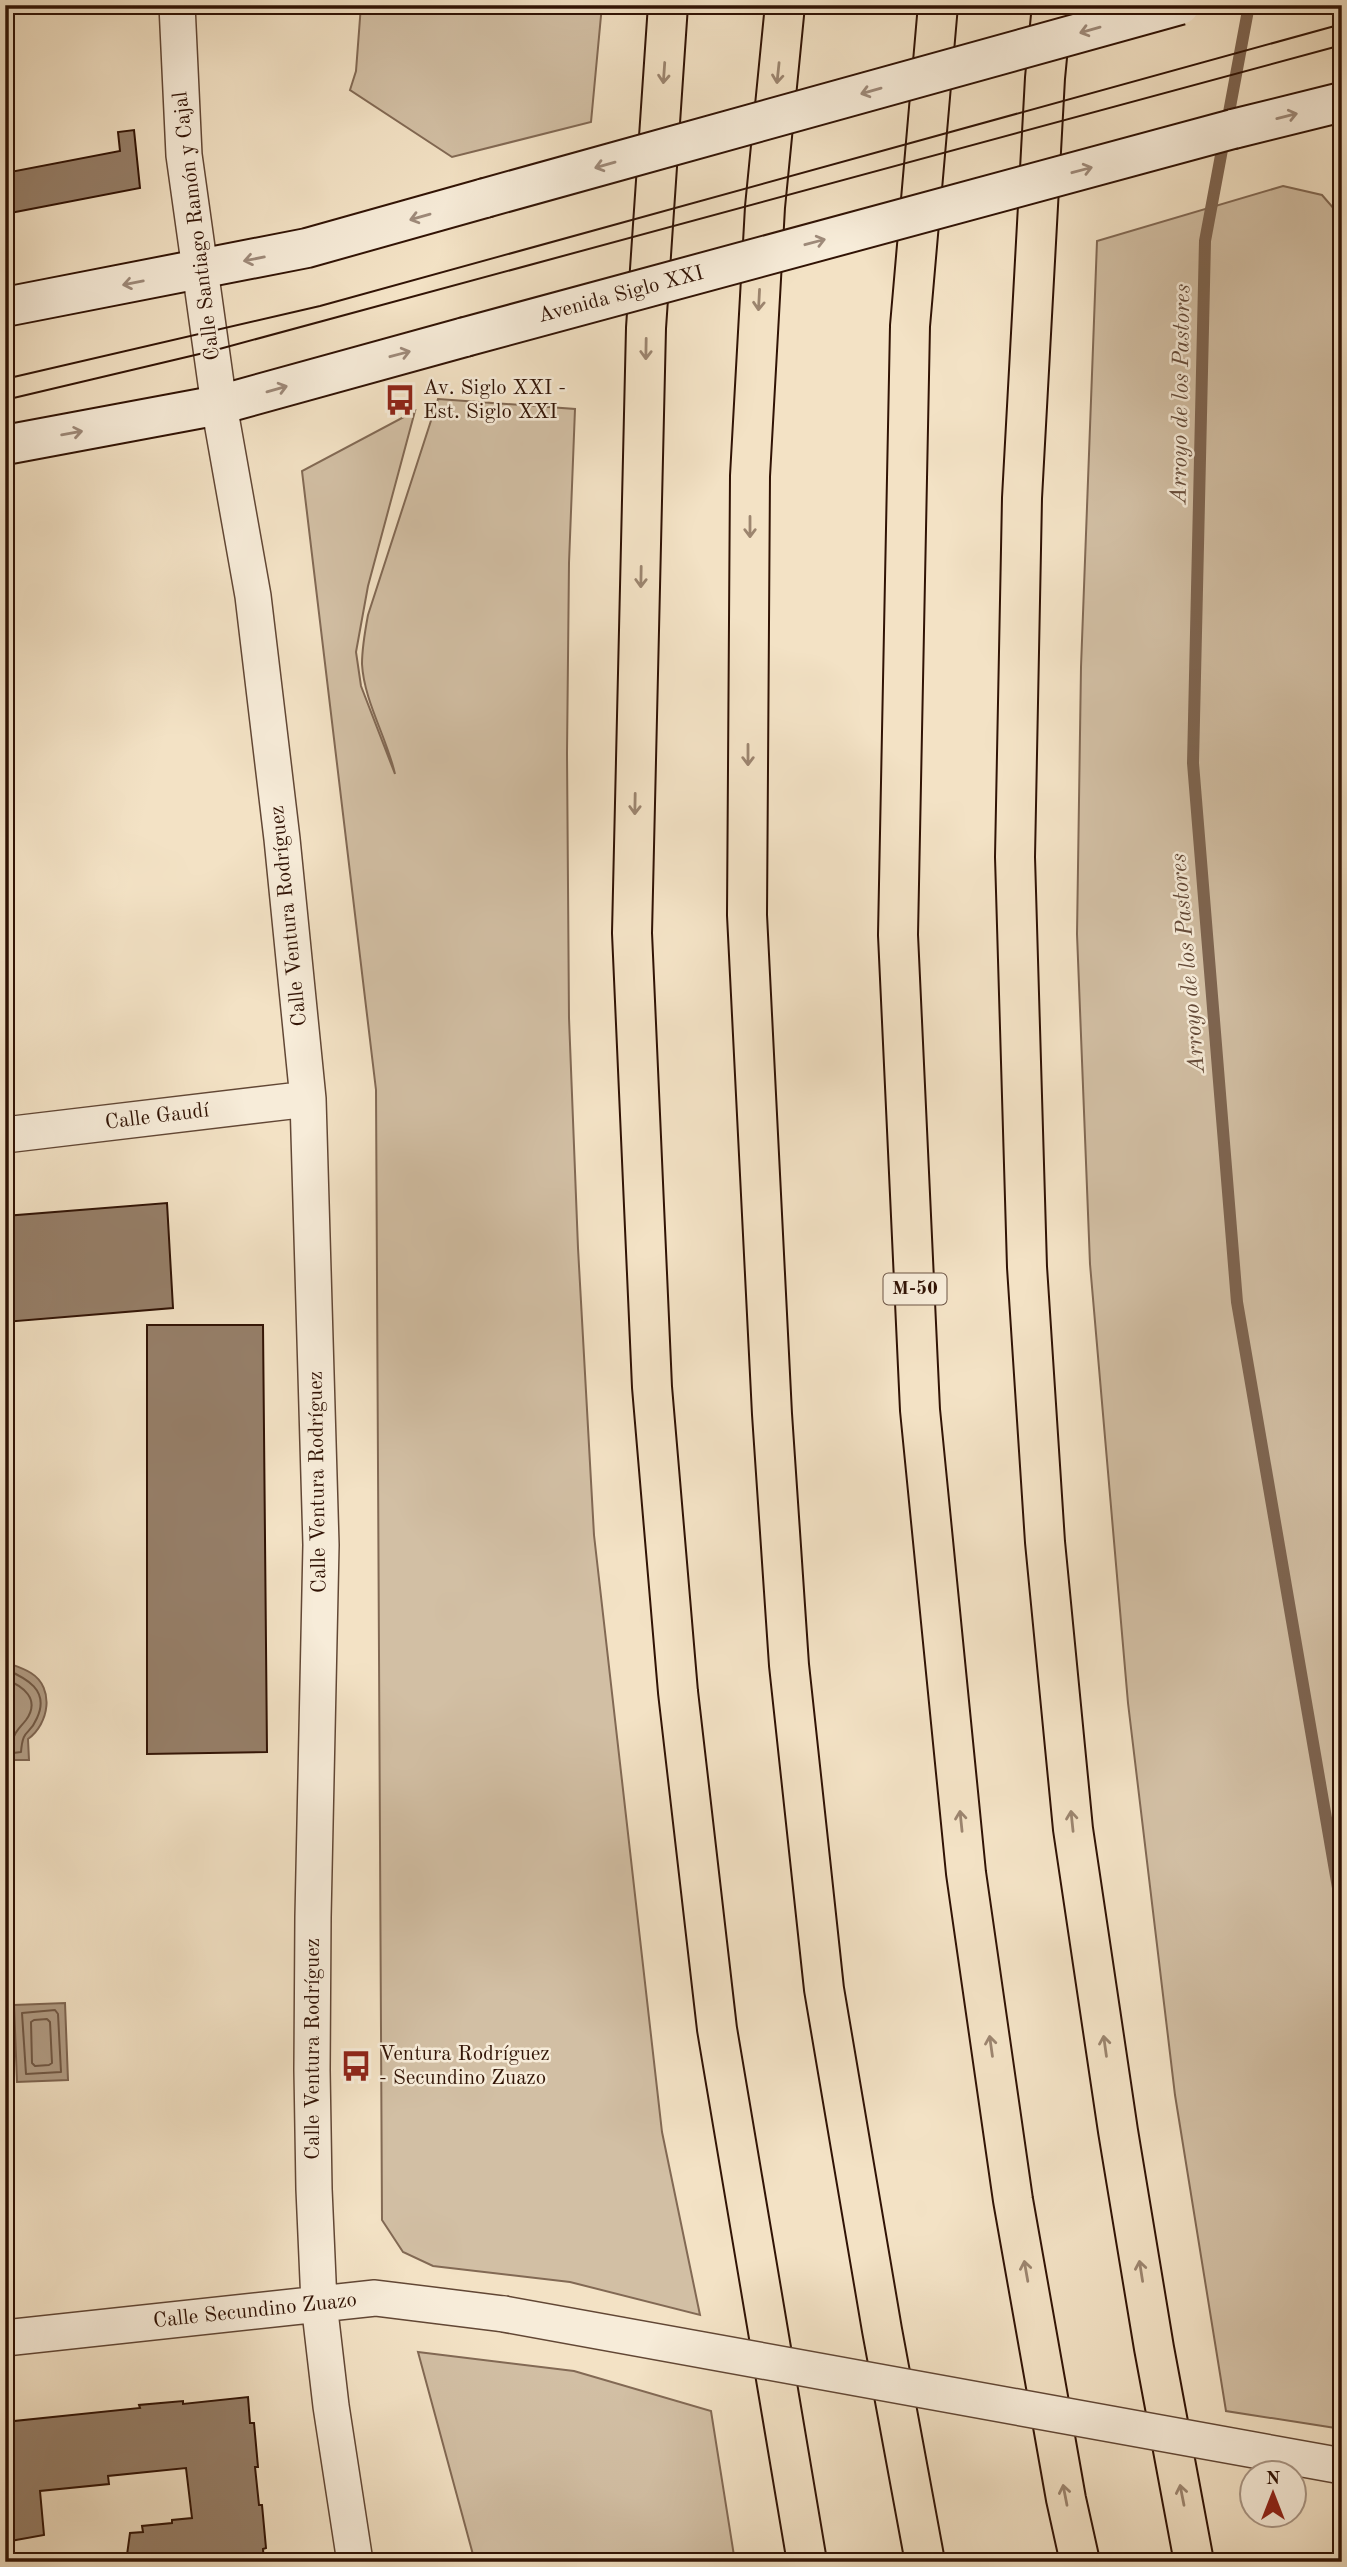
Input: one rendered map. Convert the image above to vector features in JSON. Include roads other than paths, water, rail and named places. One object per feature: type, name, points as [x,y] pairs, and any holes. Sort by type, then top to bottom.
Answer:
[{"type":"highway","points":[[668,5],[646,328],[632,933],[652,1387],[678,1692],[717,2029],[807,2562]]},
{"type":"highway","points":[[785,5],[765,207],[750,476],[747,915],[772,1414],[789,1665],[824,1989],[881,2330],[925,2562]]},
{"type":"highway","name":"M-50","points":[[938,5],[910,326],[898,934],[920,1410],[966,1873],[1013,2200],[1066,2499],[1080,2562]]},
{"type":"highway","points":[[1052,5],[1045,78],[1021,512],[1015,857],[1027,1267],[1045,1542],[1073,1829],[1136,2240],[1194,2562]]},
{"type":"street","name":"Calle Santiago Ramón y Cajal","points":[[177,5],[184,155],[219,405]]},
{"type":"street","points":[[5,307],[307,248],[1180,5]]},
{"type":"street","name":"Avenida Siglo XXI","points":[[5,445],[219,405],[1233,129],[1342,102]]},
{"type":"street","name":"Calle Ventura Rodríguez","points":[[219,405],[254,610],[282,839],[308,1100],[321,1545],[312,2070],[319,2303],[331,2406],[355,2562]]},
{"type":"street","name":"Calle Gaudí","points":[[5,1135],[308,1100]]},
{"type":"street","name":"Calle Secundino Zuazo","points":[[5,2338],[375,2298],[504,2314],[1342,2466]]},
{"type":"water","points":[[5,1662],[31,1673],[44,1688],[45,1715],[28,1739],[29,1760],[5,1760]]},
{"type":"water","points":[[65,2003],[68,2080],[17,2082],[14,2005]]},
{"type":"waterway","name":"Arroyo de los Pastores","points":[[1249,5],[1205,241],[1193,763],[1237,1302],[1342,1911]]},
{"type":"tram line","points":[[5,379],[320,306],[1342,24]]},
{"type":"tram line","points":[[5,400],[212,351],[1342,45]]},
{"type":"place","name":"Av. Siglo XXI - Est. Siglo XXI","points":[[400,400]]},
{"type":"place","name":"Ventura Rodríguez - Secundino Zuazo","points":[[356,2066]]}]
